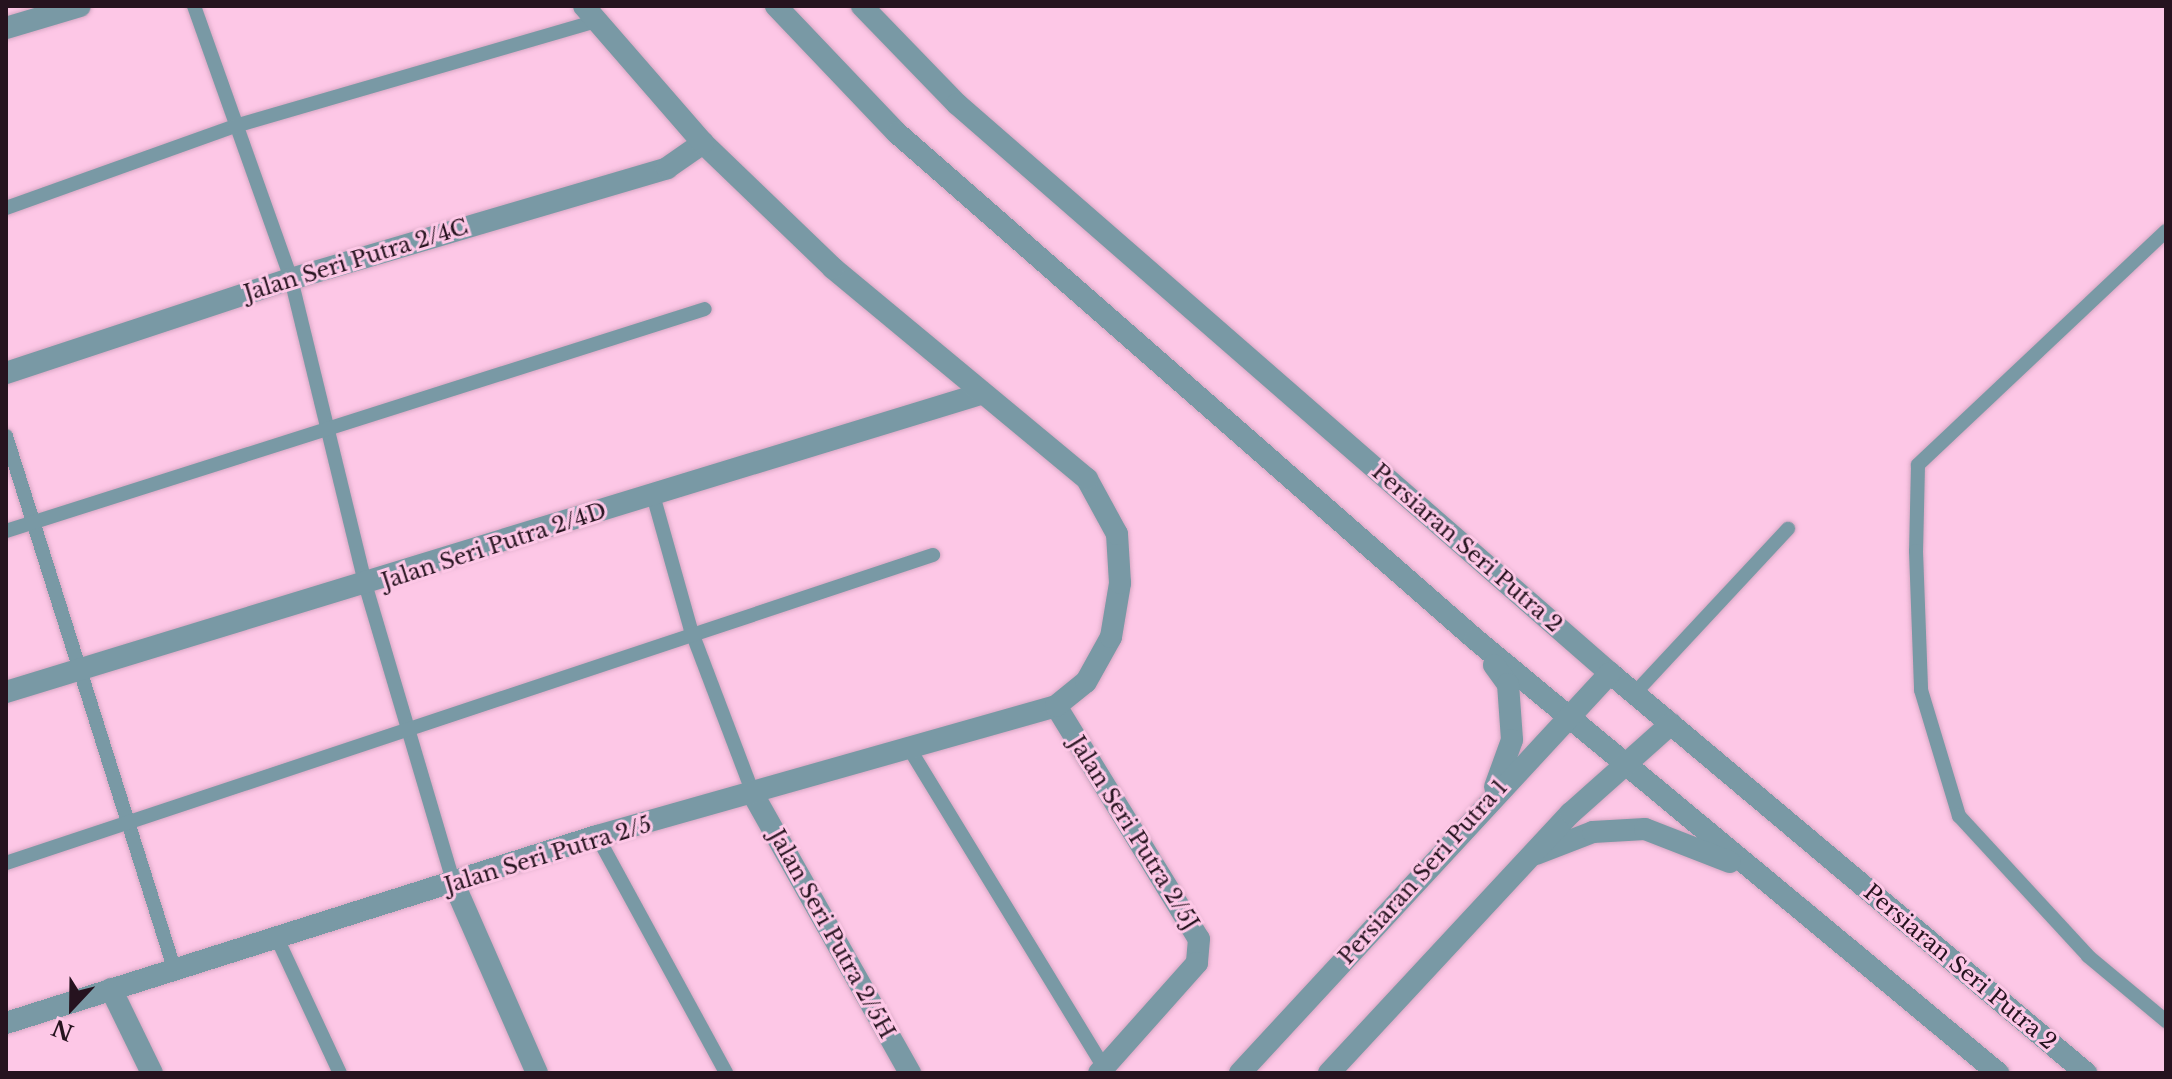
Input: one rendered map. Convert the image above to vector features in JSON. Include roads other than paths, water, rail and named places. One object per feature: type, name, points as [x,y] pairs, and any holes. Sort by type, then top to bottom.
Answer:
[{"type":"street","points":[[6,28],[80,6]]},
{"type":"street","points":[[776,6],[897,133],[1475,639],[1998,1073]]},
{"type":"street","name":"Persiaran Seri Putra 2","points":[[862,6],[957,104],[1634,694],[2086,1073]]},
{"type":"street","points":[[591,13],[703,143],[980,394]]},
{"type":"street","name":"Jalan Seri Putra 2/4C","points":[[6,373],[291,279],[667,168],[703,143]]},
{"type":"street","name":"Jalan Seri Putra 2/4D","points":[[6,692],[366,587],[980,394]]},
{"type":"street","name":"Jalan Seri Putra 2/5","points":[[6,1023],[276,936],[454,884],[597,836],[754,796],[1056,706],[1086,682],[1111,637],[1120,583],[1117,534],[1087,479],[980,394]]},
{"type":"street","points":[[1475,639],[1508,684],[1512,740],[1492,795]]},
{"type":"street","name":"Persiaran Seri Putra 1","points":[[1240,1073],[1492,795],[1610,673]]},
{"type":"street","name":"Jalan Seri Putra 2/5J","points":[[1056,706],[1199,939],[1197,963],[1101,1071]]},
{"type":"street","points":[[1329,1073],[1530,856],[1671,724]]},
{"type":"street","name":"Jalan Seri Putra 2/5H","points":[[754,796],[910,1073]]},
{"type":"street","points":[[1530,856],[1593,832],[1645,829],[1764,879]]},
{"type":"street","points":[[454,884],[537,1073]]},
{"type":"street","points":[[111,989],[152,1073]]},
{"type":"lane","points":[[194,6],[291,279],[330,428],[366,587],[454,884]]},
{"type":"lane","points":[[6,208],[235,126],[591,13]]},
{"type":"lane","points":[[2166,231],[1918,465],[1916,551],[1921,690],[1959,816],[2088,956],[2166,1021]]},
{"type":"lane","points":[[6,531],[705,309]]},
{"type":"lane","points":[[6,436],[84,667],[125,827],[174,968]]},
{"type":"lane","points":[[653,495],[691,630],[754,796]]},
{"type":"lane","points":[[1634,694],[1788,529]]},
{"type":"lane","points":[[6,863],[125,827],[691,630],[933,555]]},
{"type":"lane","points":[[909,748],[1101,1071]]},
{"type":"lane","points":[[597,836],[726,1073]]},
{"type":"lane","points":[[276,936],[340,1073]]}]
